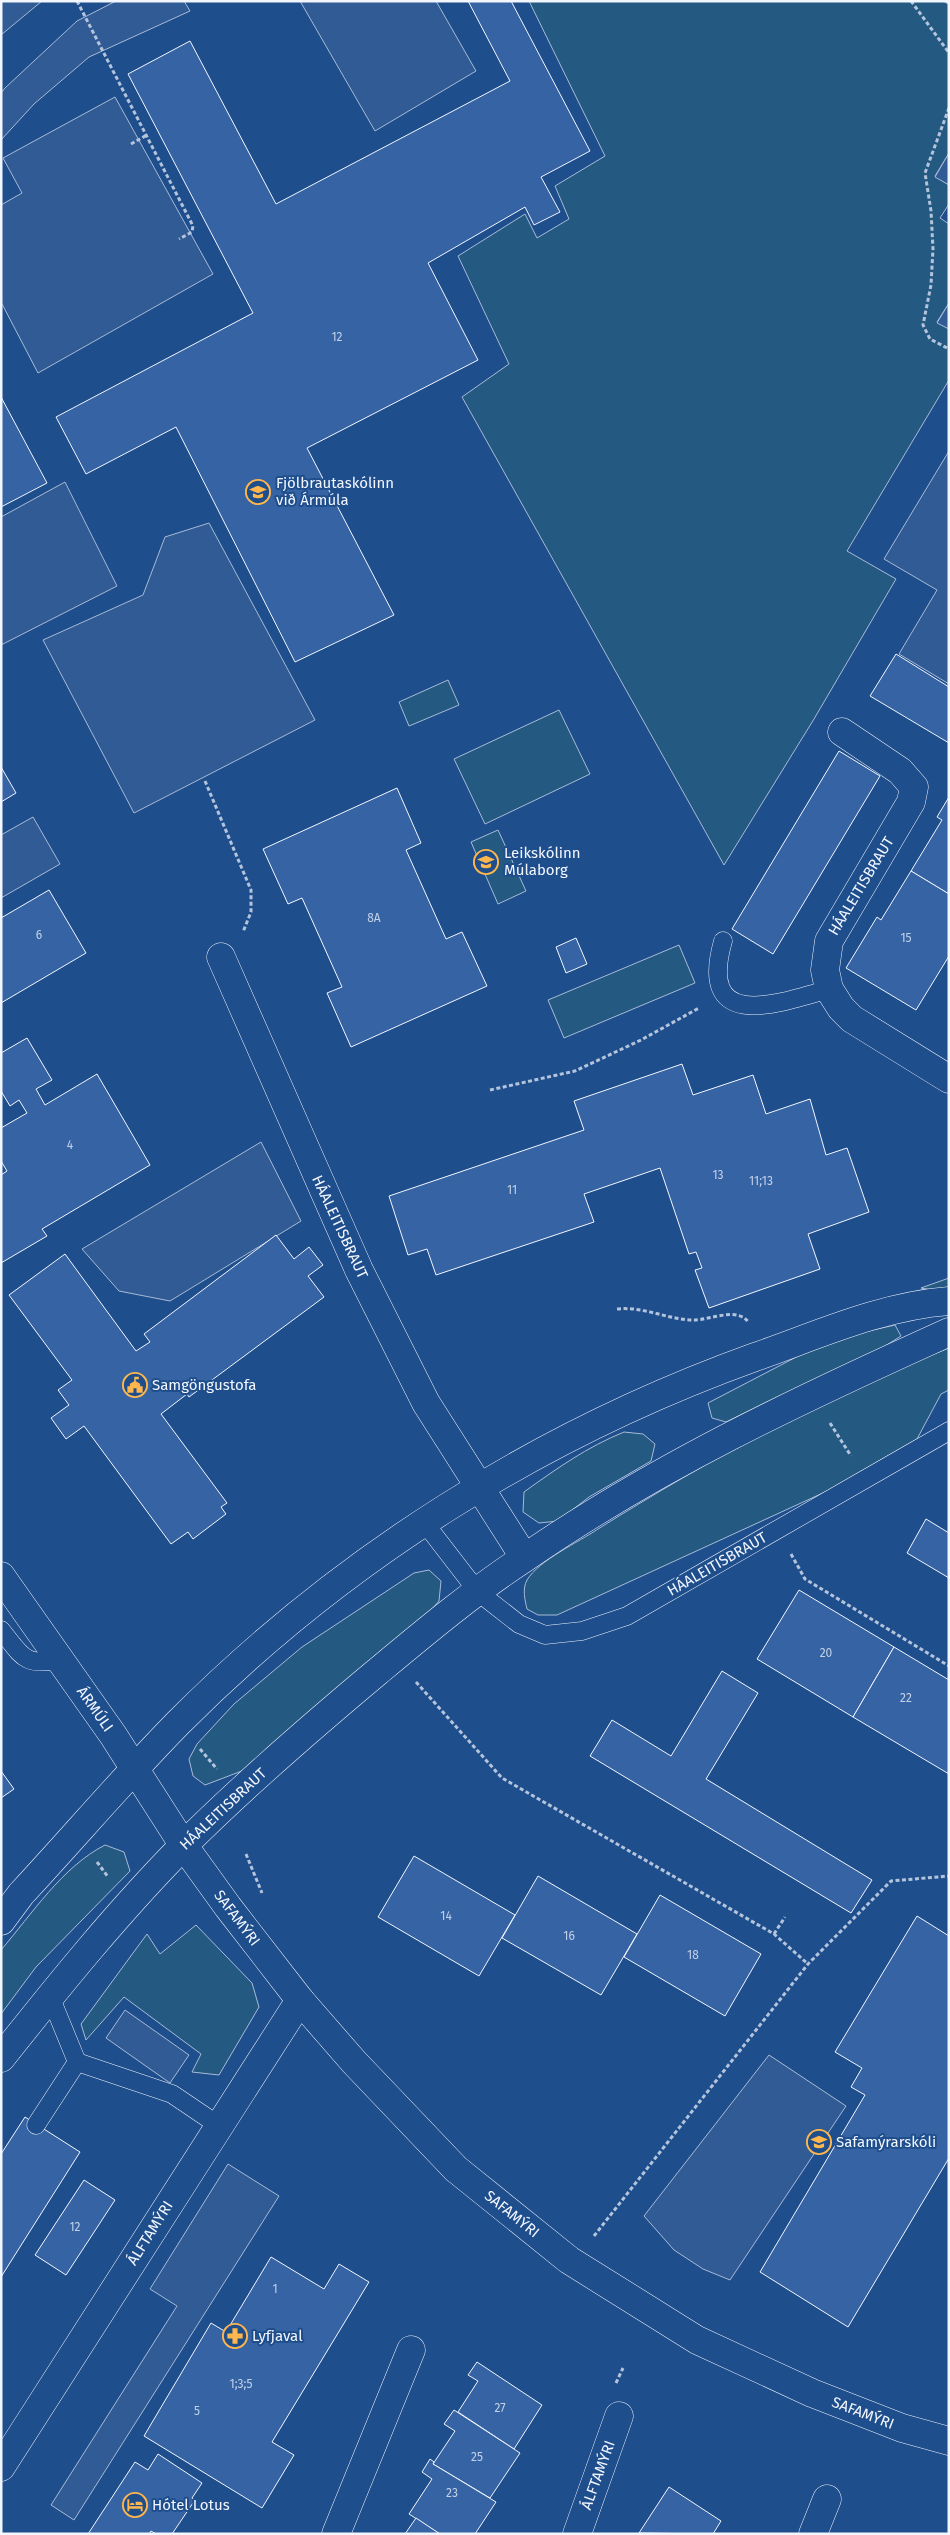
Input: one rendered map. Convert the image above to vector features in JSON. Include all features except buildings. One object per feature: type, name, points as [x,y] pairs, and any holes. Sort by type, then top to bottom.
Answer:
[{"type":"street","name":"HÁALEITISBRAUT","points":[[842,732],[900,770],[914,787],[911,802],[829,940],[825,970],[829,988],[841,1008],[852,1019],[949,1079]]},
{"type":"street","name":"HÁALEITISBRAUT","points":[[221,957],[359,1270],[426,1403],[524,1557]]},
{"type":"street","points":[[1,1920],[21,1894],[178,1723],[275,1632],[341,1579],[479,1486],[630,1406],[862,1318],[923,1303],[949,1300]]},
{"type":"street","name":"HÁALEITISBRAUT","points":[[1,2058],[50,1996],[127,1905],[184,1846],[336,1706],[478,1592],[524,1557],[645,1482],[761,1419],[949,1332]]},
{"type":"street","name":"ÁRMÚLI","points":[[1,1576],[61,1660],[184,1846]]},
{"type":"street","name":"SAFAMÝRI","points":[[184,1846],[300,2000],[354,2062],[456,2169],[569,2260],[698,2340],[812,2393],[902,2428],[949,2441]]},
{"type":"street","name":"ÁLFTAMÝRI","points":[[1,2468],[218,2125],[300,2000]]},
{"type":"street","points":[[336,2534],[411,2350]]},
{"type":"street","name":"ÁLFTAMÝRI","points":[[576,2534],[619,2416]]},
{"type":"street","points":[[812,2534],[827,2499]]},
{"type":"lane","points":[[723,941],[716,965],[717,979],[724,994],[745,1006],[761,1007],[829,988]]},
{"type":"lane","name":"HÁALEITISBRAUT","points":[[424,1522],[478,1592],[519,1624],[545,1634],[582,1631],[627,1616],[949,1431]]},
{"type":"lane","points":[[1,1630],[22,1657],[40,1663],[61,1660]]},
{"type":"lane","points":[[50,1996],[77,2062],[172,2094],[218,2125]]},
{"type":"lane","points":[[36,2125],[77,2062]]},
{"type":"path","points":[[77,1],[194,226],[192,232],[180,239]]},
{"type":"path","points":[[912,1],[949,53]]},
{"type":"path","points":[[945,1],[949,3]]},
{"type":"path","points":[[949,108],[925,174],[931,211],[933,249],[930,285],[923,326],[930,339],[949,349]]},
{"type":"path","points":[[131,144],[147,136]]},
{"type":"path","points":[[205,781],[251,890],[251,912],[246,929],[236,943],[221,957]]},
{"type":"path","points":[[490,1090],[575,1071],[641,1040],[724,994]]},
{"type":"path","points":[[617,1309],[633,1308],[693,1320],[737,1314],[746,1318],[752,1331]]},
{"type":"path","points":[[825,1415],[864,1480]]},
{"type":"path","points":[[787,1548],[805,1579],[949,1666]]},
{"type":"path","points":[[415,1681],[502,1778],[774,1934],[808,1964]]},
{"type":"path","points":[[197,1744],[219,1770]]},
{"type":"path","points":[[246,1854],[263,1896]]},
{"type":"path","points":[[95,1859],[110,1879]]},
{"type":"path","points":[[589,2242],[808,1964],[890,1881],[949,1876]]},
{"type":"path","points":[[774,1934],[785,1917]]},
{"type":"shaded area","points":[[1,1],[42,1],[1,35]]},
{"type":"shaded area","points":[[116,1],[184,1],[190,11],[89,57],[34,104],[1,140],[1,93],[5,88],[77,21]]},
{"type":"shaded area","points":[[300,1],[436,1],[476,71],[375,131]]},
{"type":"shaded area","points":[[529,1],[949,1],[949,153],[935,176],[949,185],[949,204],[940,218],[949,224],[949,303],[937,322],[949,329],[949,380],[847,551],[896,579],[814,719],[724,865],[462,397],[509,364],[458,256],[525,214],[537,238],[569,219],[555,186],[605,156]]},
{"type":"shaded area","points":[[115,97],[213,274],[38,373],[1,302],[1,205],[22,193],[3,158]]},
{"type":"shaded area","points":[[949,153],[949,185],[935,177]]},
{"type":"shaded area","points":[[949,303],[949,329],[937,323]]},
{"type":"shaded area","points":[[949,451],[949,684],[899,654],[937,590],[884,559]]},
{"type":"shaded area","points":[[65,482],[117,586],[1,645],[1,517]]},
{"type":"shaded area","points":[[209,523],[315,720],[134,813],[43,640],[143,595],[165,537]]},
{"type":"shaded area","points":[[448,680],[459,705],[409,726],[399,702]]},
{"type":"shaded area","points":[[559,710],[590,774],[485,824],[454,759]]},
{"type":"shaded area","points":[[33,817],[60,864],[1,898],[1,835]]},
{"type":"shaded area","points":[[498,830],[526,891],[498,904],[471,842]]},
{"type":"shaded area","points":[[679,945],[695,983],[564,1038],[548,1000]]},
{"type":"shaded area","points":[[261,1142],[301,1221],[170,1301],[119,1291],[82,1249]]},
{"type":"shaded area","points":[[949,1278],[949,1289],[931,1290],[921,1288]]},
{"type":"shaded area","points":[[895,1325],[901,1336],[879,1350],[726,1422],[712,1418],[708,1403],[829,1340]]},
{"type":"shaded area","points":[[949,1348],[949,1390],[941,1394],[917,1439],[825,1492],[557,1615],[538,1615],[527,1609],[524,1591],[525,1583],[540,1565],[560,1552],[640,1503],[769,1430],[858,1387]]},
{"type":"shaded area","points":[[624,1432],[643,1434],[655,1444],[651,1461],[589,1497],[558,1521],[539,1523],[523,1512],[524,1492],[585,1452]]},
{"type":"shaded area","points":[[429,1570],[441,1581],[439,1601],[426,1616],[247,1769],[205,1785],[193,1776],[189,1759],[197,1744],[234,1704],[302,1647],[414,1573]]},
{"type":"shaded area","points":[[105,1845],[124,1852],[130,1871],[36,1967],[1,2014],[1,1950],[61,1878],[89,1854]]},
{"type":"shaded area","points":[[196,1925],[252,1983],[259,2007],[219,2075],[192,2072],[201,2054],[124,1997],[86,2040],[81,2024],[147,1934],[160,1954]]},
{"type":"shaded area","points":[[125,2010],[189,2055],[170,2083],[106,2038]]},
{"type":"shaded area","points":[[769,2055],[846,2106],[730,2280],[703,2269],[674,2250],[644,2216]]},
{"type":"shaded area","points":[[228,2164],[279,2196],[74,2520],[51,2505],[177,2306],[150,2289]]},
{"type":"place","name":"Fjölbrautaskólinn við Ármúla","points":[[258,492]]},
{"type":"place","name":"Leikskólinn Múlaborg","points":[[486,862]]},
{"type":"place","name":"Samgöngustofa","points":[[135,1385]]},
{"type":"place","name":"Safamýrarskóli","points":[[819,2142]]},
{"type":"place","name":"Lyfjaval","points":[[235,2336]]},
{"type":"place","name":"Hótel Lotus","points":[[135,2505]]}]
